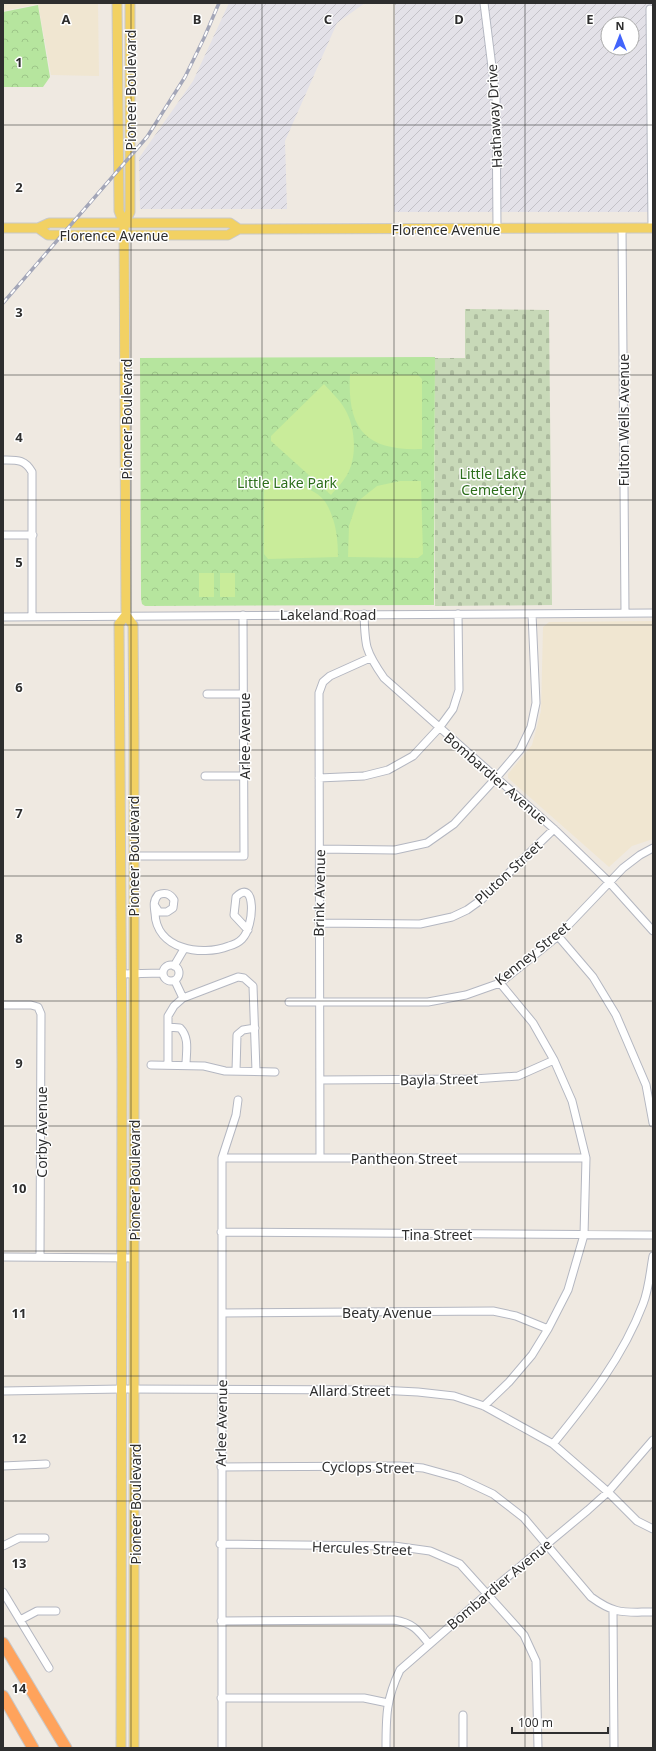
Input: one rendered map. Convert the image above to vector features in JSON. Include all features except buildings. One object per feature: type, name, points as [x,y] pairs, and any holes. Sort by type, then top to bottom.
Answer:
[{"type":"highway","points":[[3,1643],[66,1748]]},
{"type":"highway","points":[[3,1696],[33,1748]]},
{"type":"main road","name":"Pioneer Boulevard","points":[[117,3],[119,210],[124,224],[126,615],[133,625],[134,1748]]},
{"type":"main road","name":"Pioneer Boulevard","points":[[124,224],[130,212],[130,3]]},
{"type":"main road","name":"Florence Avenue","points":[[3,228],[38,228],[49,223],[230,223],[240,230]]},
{"type":"main road","name":"Florence Avenue","points":[[38,228],[48,235],[228,235],[240,230],[652,228]]},
{"type":"main road","name":"Pioneer Boulevard","points":[[121,1748],[122,974],[119,624],[126,615]]},
{"type":"main road","points":[[122,1684],[134,1684]]},
{"type":"street","name":"Hathaway Drive","points":[[484,3],[496,106],[497,228]]},
{"type":"street","points":[[650,9],[652,228]]},
{"type":"street","name":"Fulton Wells Avenue","points":[[622,228],[625,612]]},
{"type":"street","points":[[3,460],[20,460],[28,464],[32,472],[32,617]]},
{"type":"street","points":[[3,535],[33,534]]},
{"type":"street","name":"Lakeland Road","points":[[3,617],[126,615],[653,613]]},
{"type":"street","name":"Bombardier Avenue","points":[[364,614],[365,642],[370,658],[384,678],[554,829],[609,882],[653,931]]},
{"type":"street","points":[[319,778],[364,776],[388,770],[413,756],[439,728],[453,709],[459,690],[458,614]]},
{"type":"street","points":[[320,849],[395,850],[427,843],[454,824],[496,778],[520,750],[531,727],[535,709],[532,614]]},
{"type":"street","name":"Arlee Avenue","points":[[134,856],[244,856],[243,615]]},
{"type":"street","name":"Brink Avenue","points":[[320,1158],[318,923],[320,849],[320,693],[323,682],[330,676],[370,658]]},
{"type":"street","points":[[207,694],[244,694]]},
{"type":"street","points":[[205,776],[244,776]]},
{"type":"street","name":"Pluton Street","points":[[318,923],[420,924],[452,917],[467,910],[481,900],[554,829]]},
{"type":"street","name":"Kenney Street","points":[[289,1002],[428,1002],[466,995],[500,983],[558,936],[609,882],[634,859],[653,848]]},
{"type":"street","points":[[154,906],[155,920],[160,932],[170,942],[184,948],[197,950],[222,948],[242,939],[248,930],[252,918],[252,902],[248,895],[241,893],[235,899],[234,915],[248,930]]},
{"type":"street","points":[[558,936],[592,977],[616,1015],[646,1085],[653,1123]]},
{"type":"street","points":[[174,966],[184,948]]},
{"type":"street","points":[[168,965],[174,966],[178,970],[179,976],[175,981],[169,982],[164,979],[162,973],[164,968],[168,965]]},
{"type":"street","points":[[122,974],[162,973]]},
{"type":"street","points":[[168,1065],[168,1016],[174,1006],[183,998],[231,979],[244,978],[253,986],[256,1072]]},
{"type":"street","points":[[175,981],[183,998]]},
{"type":"street","points":[[484,1406],[509,1382],[532,1356],[548,1329],[568,1290],[584,1235],[586,1158],[572,1100],[554,1060],[533,1023],[500,983]]},
{"type":"street","name":"Corby Avenue","points":[[3,1005],[30,1005],[38,1008],[41,1014],[40,1257]]},
{"type":"street","points":[[168,1028],[180,1028],[187,1037],[186,1065]]},
{"type":"street","points":[[236,1071],[237,1035],[243,1030],[255,1028]]},
{"type":"street","name":"Bayla Street","points":[[320,1080],[474,1079],[518,1076],[554,1060]]},
{"type":"street","points":[[151,1065],[204,1066],[225,1071],[275,1072]]},
{"type":"street","name":"Arlee Avenue","points":[[222,1748],[220,1544],[222,1158],[236,1115],[238,1100]]},
{"type":"street","name":"Pantheon Street","points":[[222,1158],[586,1158]]},
{"type":"street","name":"Tina Street","points":[[221,1232],[653,1235]]},
{"type":"street","points":[[553,1444],[588,1400],[618,1357],[644,1303],[653,1256]]},
{"type":"street","points":[[3,1257],[134,1258]]},
{"type":"street","name":"Beaty Avenue","points":[[222,1313],[493,1312],[516,1316],[548,1329]]},
{"type":"street","name":"Allard Street","points":[[3,1391],[122,1389],[378,1390],[454,1396],[484,1406],[553,1444],[608,1492],[637,1521],[653,1529]]},
{"type":"street","name":"Bombardier Avenue","points":[[386,1748],[388,1703],[400,1670],[608,1492],[653,1440]]},
{"type":"street","points":[[3,1466],[46,1464]]},
{"type":"street","name":"Cyclops Street","points":[[221,1467],[400,1466],[423,1468],[460,1478],[493,1494],[524,1518],[590,1597],[613,1611],[653,1612]]},
{"type":"street","points":[[3,1546],[19,1538],[45,1538]]},
{"type":"street","name":"Hercules Street","points":[[220,1544],[394,1546],[430,1551],[460,1564],[524,1635],[536,1661],[538,1748]]},
{"type":"street","points":[[3,1592],[49,1668]]},
{"type":"street","points":[[20,1620],[37,1611],[56,1611]]},
{"type":"street","points":[[613,1611],[614,1748]]},
{"type":"street","points":[[221,1621],[394,1620],[406,1622],[416,1628],[429,1644]]},
{"type":"street","points":[[221,1698],[364,1698],[388,1703]]},
{"type":"street","points":[[463,1714],[463,1748]]},
{"type":"shaded area","points":[[3,3],[98,3],[99,76],[51,75],[38,4],[3,11]]},
{"type":"shaded area","points":[[229,3],[365,3],[337,23],[285,141],[287,209],[140,209],[139,158],[193,81]]},
{"type":"shaded area","points":[[395,3],[653,3],[653,212],[394,212]]},
{"type":"shaded area","points":[[653,621],[653,839],[632,846],[609,867],[508,778],[508,774],[532,745],[541,711],[543,627],[549,622]]},
{"type":"green space","points":[[38,5],[50,77],[43,87],[3,87],[3,12]]},
{"type":"green space","name":"Little Lake Cemetery","points":[[465,309],[549,310],[552,605],[435,606],[435,358],[465,358]]},
{"type":"green space","name":"Little Lake Park","points":[[435,357],[434,605],[145,606],[142,604],[140,358]]},
{"type":"green space","points":[[350,374],[418,375],[422,379],[422,449],[403,449],[387,446],[374,441],[364,433],[357,423],[352,410]]},
{"type":"green space","points":[[324,384],[340,401],[345,409],[350,419],[354,443],[353,459],[348,473],[331,495],[271,441],[271,436]]},
{"type":"green space","points":[[264,480],[280,481],[298,485],[315,492],[321,497],[329,509],[334,523],[338,543],[338,557],[268,559],[264,554]]},
{"type":"green space","points":[[400,481],[421,481],[423,554],[418,558],[348,557],[349,526],[357,502],[377,486]]},
{"type":"green space","points":[[199,573],[214,573],[214,597],[199,597]]},
{"type":"green space","points":[[220,573],[235,573],[235,597],[220,597]]},
{"type":"railway","points":[[3,303],[147,137],[185,77],[219,3]]}]
